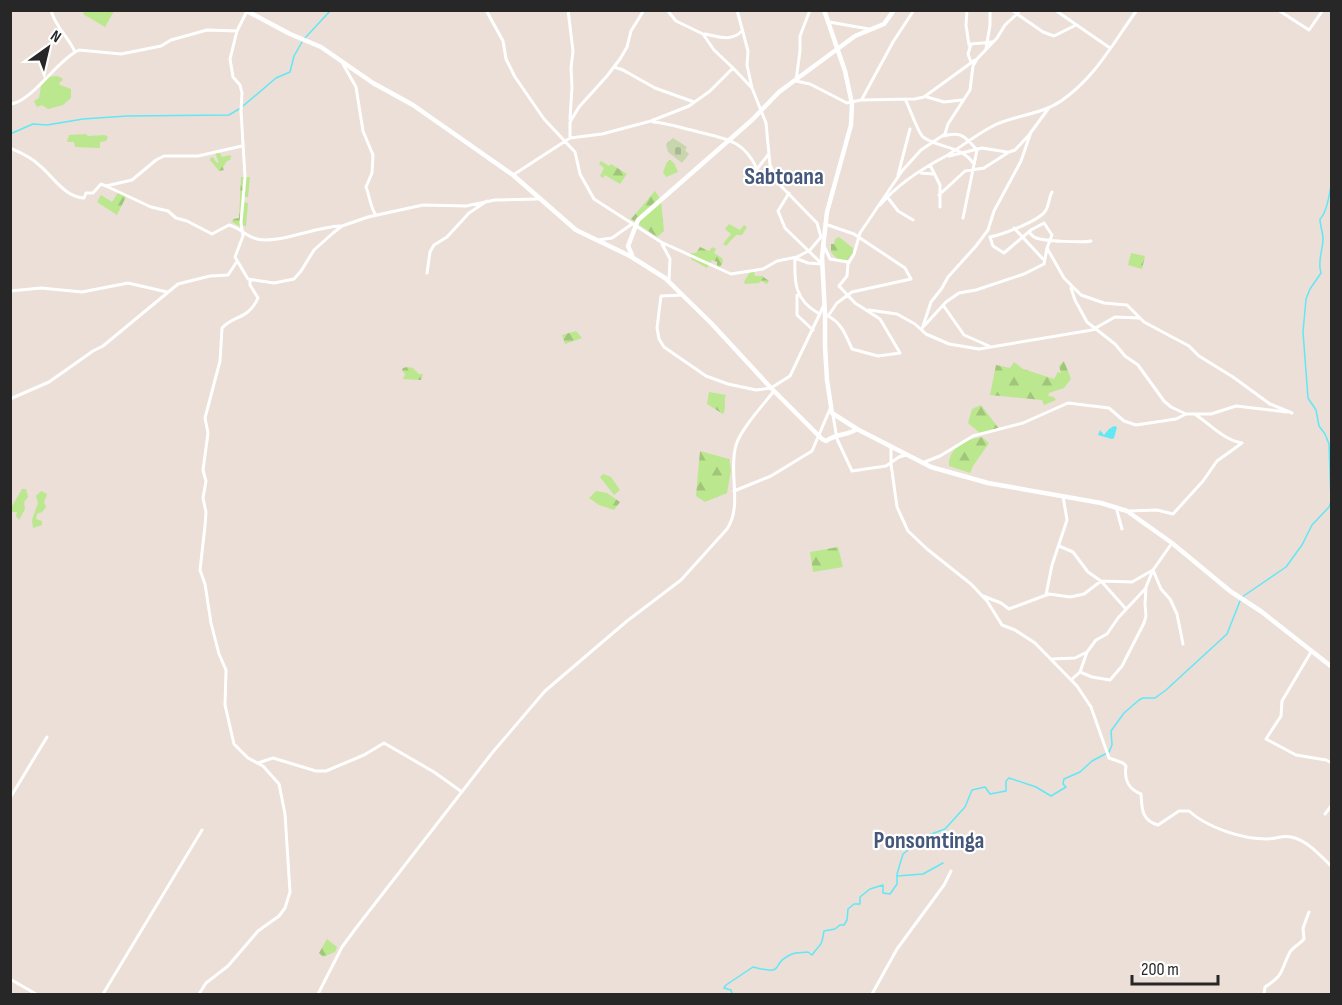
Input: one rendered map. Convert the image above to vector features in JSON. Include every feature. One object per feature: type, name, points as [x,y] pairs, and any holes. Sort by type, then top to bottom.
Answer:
[{"type":"street","points":[[51,10],[58,29],[64,33],[75,52]]},
{"type":"street","points":[[486,10],[503,41],[506,59],[515,77],[544,119],[575,152],[580,174],[591,196],[661,242],[731,274],[763,269],[777,261],[795,258],[822,240]]},
{"type":"street","points":[[568,10],[573,51],[570,69],[572,87],[570,138]]},
{"type":"street","points":[[570,122],[579,107],[614,67],[627,47],[631,31],[644,10]]},
{"type":"street","points":[[668,10],[676,21],[703,34],[726,39],[735,37],[742,31]]},
{"type":"street","points":[[737,10],[748,51],[747,65],[752,88],[768,135],[770,165],[777,180],[814,218],[830,259],[849,262]]},
{"type":"street","points":[[796,81],[800,36],[810,10]]},
{"type":"street","points":[[824,10],[838,48],[851,102],[850,131],[833,187],[822,240],[825,347],[836,435],[852,471],[891,464],[899,457],[906,455]]},
{"type":"street","points":[[829,22],[869,29],[879,28],[894,10]]},
{"type":"street","points":[[861,100],[892,42],[914,10]]},
{"type":"street","points":[[967,10],[968,54],[972,64],[970,87],[948,124],[946,132],[921,150],[897,177],[883,198],[858,237],[854,254],[849,262],[847,276],[839,286],[855,303],[868,309],[897,314],[926,334],[949,344],[979,349],[1068,333],[1080,333],[1115,317],[1141,318]]},
{"type":"street","points":[[986,51],[990,10]]},
{"type":"street","points":[[1012,10],[1019,12],[1050,36],[1058,35],[1076,25]]},
{"type":"street","points":[[1055,10],[1110,48]]},
{"type":"street","points":[[877,209],[930,165],[969,140],[996,125],[1049,107],[1085,83],[1137,10]]},
{"type":"street","points":[[1278,10],[1309,30],[1322,11]]},
{"type":"street","points":[[342,226],[314,250],[294,279],[277,283],[250,280],[237,263],[235,257],[242,239],[245,181],[242,93],[240,85],[233,77],[230,59],[237,31],[246,11],[285,32],[321,47],[373,83],[438,121],[513,175],[576,230],[634,258],[669,282],[818,436],[826,441],[836,435],[847,435],[857,429]]},
{"type":"street","points":[[924,97],[972,64],[1019,12]]},
{"type":"street","points":[[596,240],[612,238],[634,225],[761,111],[778,92],[796,81],[816,63],[869,29]]},
{"type":"street","points":[[10,104],[16,103],[37,89],[59,64],[83,49],[106,54],[121,54],[161,46],[171,40],[207,30],[237,31]]},
{"type":"street","points":[[703,34],[714,50],[752,88]]},
{"type":"street","points":[[969,45],[975,42],[994,41]]},
{"type":"street","points":[[342,62],[356,87],[363,131],[373,155],[372,173],[366,187],[371,196],[372,211],[377,216]]},
{"type":"street","points":[[614,67],[623,69],[655,88],[696,102]]},
{"type":"street","points":[[513,175],[570,138],[602,134],[651,122],[696,102],[710,92],[734,68]]},
{"type":"street","points":[[796,81],[810,84],[847,103],[861,100],[930,96],[944,102],[962,100]]},
{"type":"street","points":[[905,99],[918,131],[923,136],[963,153],[974,165]]},
{"type":"street","points":[[939,195],[965,171],[991,164],[1015,150],[1049,107]]},
{"type":"street","points":[[651,122],[728,140],[749,153],[757,169],[769,153]]},
{"type":"street","points":[[897,177],[910,129]]},
{"type":"street","points":[[922,330],[931,302],[948,277],[988,230],[998,201],[1017,169],[1031,132]]},
{"type":"street","points":[[939,138],[953,133],[961,134],[977,150],[963,218]]},
{"type":"street","points":[[106,186],[132,180],[164,156],[198,156],[243,146]]},
{"type":"street","points":[[10,148],[34,161],[74,196],[84,198],[86,193],[93,193],[101,184],[151,207],[168,211],[176,218],[187,221],[209,233],[212,234],[229,225],[250,237],[264,240],[323,227],[342,226],[368,217],[415,206],[466,206],[488,200],[540,199]]},
{"type":"street","points":[[945,157],[985,148],[1009,152]]},
{"type":"street","points":[[1015,150],[1023,152]]},
{"type":"street","points":[[930,165],[940,185],[940,207]]},
{"type":"street","points":[[920,173],[934,174]]},
{"type":"street","points":[[982,239],[1001,235],[1040,217],[1046,210],[1052,192]]},
{"type":"street","points":[[789,193],[778,212],[782,224],[822,264]]},
{"type":"street","points":[[888,198],[898,211],[913,220]]},
{"type":"street","points":[[427,273],[430,252],[434,245],[447,237],[469,213],[488,200]]},
{"type":"street","points":[[922,330],[943,305],[959,293],[976,290],[1024,274],[1044,264],[1052,235],[1044,223],[1004,253],[993,246],[990,237]]},
{"type":"street","points":[[825,224],[851,232],[905,268],[911,279],[878,288],[859,290],[847,295],[837,303],[825,323]]},
{"type":"street","points":[[634,225],[628,246],[634,258]]},
{"type":"street","points":[[1014,228],[1044,260]]},
{"type":"street","points":[[1029,232],[1034,237],[1049,241],[1091,241]]},
{"type":"street","points":[[661,242],[670,259],[669,282]]},
{"type":"street","points":[[1047,249],[1069,284],[1083,315],[1094,328],[1138,365],[1164,401],[1186,414]]},
{"type":"street","points":[[795,258],[808,263],[822,264]]},
{"type":"street","points":[[795,258],[797,315],[813,330]]},
{"type":"street","points":[[10,399],[49,382],[103,346],[178,284],[210,276],[228,276],[237,263]]},
{"type":"street","points":[[199,994],[206,983],[228,966],[258,931],[279,916],[285,908],[290,892],[290,865],[283,797],[278,781],[239,751],[234,744],[224,698],[226,670],[219,654],[200,570],[206,526],[203,498],[206,481],[203,470],[208,433],[205,418],[220,360],[222,328],[249,312],[258,298],[250,285],[250,280]]},
{"type":"street","points":[[10,291],[41,288],[82,292],[128,283],[167,292]]},
{"type":"street","points":[[922,463],[940,456],[973,436],[1023,423],[1068,403],[1110,408],[1128,424],[1139,425],[1176,419],[1186,414],[1215,413],[1236,406],[1292,413],[1270,404],[1199,356],[1173,335],[1155,328],[1127,305],[1097,301],[1081,295],[1069,284]]},
{"type":"street","points":[[797,294],[818,313]]},
{"type":"street","points":[[683,295],[661,296],[657,328],[659,339],[664,347],[706,376],[724,383],[756,390],[772,389]]},
{"type":"street","points":[[318,994],[342,947],[356,928],[492,753],[545,691],[627,621],[681,580],[733,520],[733,474],[736,445],[772,389],[790,376],[813,330],[818,313],[825,303]]},
{"type":"street","points":[[943,305],[964,335],[990,346]]},
{"type":"street","points":[[828,316],[838,322],[852,349],[878,356],[900,353],[884,323],[868,309]]},
{"type":"street","points":[[734,491],[763,481],[812,451],[832,410]]},
{"type":"street","points":[[832,410],[857,429],[922,463],[988,483],[1115,506],[1127,511],[1332,667]]},
{"type":"street","points":[[1127,511],[1157,510],[1173,514],[1203,481],[1216,461],[1242,443],[1234,442],[1222,435],[1194,414]]},
{"type":"street","points":[[891,447],[891,464],[898,510],[908,531],[972,584],[1002,624],[1028,638],[1052,658],[1071,680],[1089,704],[1109,758],[1126,765],[1127,782],[1130,789],[1141,794],[1141,808],[1150,822],[1158,825],[1179,811],[1189,811],[1230,834],[1265,839],[1292,837],[1315,848],[1332,867]]},
{"type":"street","points":[[1046,595],[1052,565],[1067,520],[1063,496]]},
{"type":"street","points":[[1115,506],[1122,529]]},
{"type":"street","points":[[1071,680],[1080,672],[1087,652],[1096,640],[1107,634],[1146,587],[1153,570],[1172,543]]},
{"type":"street","points":[[1059,546],[1071,550],[1090,574],[1101,581],[1126,609]]},
{"type":"street","points":[[982,596],[1001,603],[1008,610],[1051,594],[1080,596],[1101,581],[1132,582],[1153,570]]},
{"type":"street","points":[[1153,570],[1161,589],[1170,598],[1177,614],[1183,644]]},
{"type":"street","points":[[1080,672],[1110,680],[1122,666],[1145,620],[1146,587]]},
{"type":"street","points":[[1052,658],[1075,658],[1087,652]]},
{"type":"street","points":[[1311,652],[1282,700],[1281,716],[1266,739],[1296,755],[1332,763]]},
{"type":"street","points":[[10,798],[47,737]]},
{"type":"street","points":[[258,764],[273,758],[316,771],[326,771],[364,755],[384,743],[434,772],[462,792]]},
{"type":"street","points":[[1325,814],[1332,805]]},
{"type":"street","points":[[103,994],[202,830]]},
{"type":"street","points":[[872,994],[897,949],[944,885],[951,871]]},
{"type":"street","points":[[1264,994],[1265,987],[1274,981],[1283,970],[1290,951],[1304,939],[1303,928],[1309,912]]},
{"type":"street","points":[[10,979],[36,994]]},
{"type":"green space","points":[[85,10],[114,11],[105,27],[83,14]]},
{"type":"green space","points":[[57,76],[63,80],[59,83],[60,85],[71,89],[71,98],[63,105],[48,109],[42,105],[37,107],[34,101],[39,98],[41,86],[49,77]]},
{"type":"green space","points":[[86,134],[108,137],[106,141],[100,142],[100,148],[75,147],[74,142],[67,142],[69,135]]},
{"type":"green space","points":[[673,138],[687,147],[685,150],[689,154],[682,163],[668,152],[666,144]]},
{"type":"green space","points":[[219,152],[222,157],[231,156],[223,167],[224,170],[219,171],[210,160],[211,157],[219,163],[215,153]]},
{"type":"green space","points":[[670,160],[678,172],[666,177],[663,172]]},
{"type":"green space","points":[[601,161],[627,174],[620,184],[605,175],[603,178],[600,176],[604,168],[599,164]]},
{"type":"green space","points":[[241,177],[250,177],[248,197],[244,197],[244,202],[248,203],[246,226],[239,226],[232,222],[233,219],[239,218]]},
{"type":"green space","points":[[119,191],[127,195],[117,215],[97,202],[101,195],[112,202]]},
{"type":"green space","points":[[655,191],[661,200],[664,231],[657,237],[631,219]]},
{"type":"green space","points":[[729,224],[740,230],[744,225],[747,227],[742,235],[736,235],[726,246],[723,244],[731,234],[725,229]]},
{"type":"green space","points":[[839,237],[853,248],[853,253],[846,261],[838,260],[831,252],[831,244],[834,244],[835,239]]},
{"type":"green space","points":[[700,247],[709,251],[712,247],[716,249],[714,253],[722,258],[723,262],[719,269],[717,262],[712,260],[707,268],[691,259],[690,253],[696,253]]},
{"type":"green space","points":[[1131,253],[1145,256],[1142,269],[1128,265]]},
{"type":"green space","points":[[750,272],[769,281],[767,284],[761,281],[745,284]]},
{"type":"green space","points":[[576,331],[582,338],[565,344],[562,335]]},
{"type":"green space","points":[[1064,361],[1071,379],[1064,388],[1049,393],[1048,396],[1056,400],[1044,405],[1042,400],[990,395],[996,365],[1010,368],[1014,362],[1023,369],[1054,379],[1058,372],[1061,373],[1059,366]]},
{"type":"green space","points":[[407,367],[423,374],[421,380],[403,379],[405,374],[402,370]]},
{"type":"green space","points":[[709,392],[726,395],[723,414],[707,404]]},
{"type":"green space","points":[[981,405],[1000,430],[981,434],[968,423],[972,409]]},
{"type":"green space","points":[[982,437],[989,443],[970,473],[949,466],[951,454],[955,449],[970,440]]},
{"type":"green space","points":[[700,451],[729,459],[731,470],[727,493],[705,502],[696,496]]},
{"type":"green space","points":[[603,474],[611,477],[620,490],[614,495],[600,477]]},
{"type":"green space","points":[[22,489],[26,489],[28,497],[24,502],[25,509],[19,520],[16,516],[17,512],[11,512],[11,508]]},
{"type":"green space","points":[[41,491],[47,494],[44,502],[46,507],[37,514],[36,519],[42,521],[42,525],[33,528],[32,520],[38,503],[36,496]]},
{"type":"green space","points":[[596,491],[607,493],[620,502],[614,510],[599,505],[589,498]]},
{"type":"green space","points":[[838,547],[843,567],[813,572],[810,552]]},
{"type":"green space","points":[[327,939],[337,947],[335,952],[323,957],[319,953]]},
{"type":"water","points":[[1114,426],[1117,427],[1114,438],[1098,435],[1100,430],[1104,435]]},
{"type":"waterway","points":[[305,38],[331,10]]},
{"type":"waterway","points":[[243,106],[276,78],[290,72],[294,56],[302,42]]},
{"type":"waterway","points":[[10,134],[33,124],[47,125],[83,119],[127,116],[229,115],[239,109]]},
{"type":"waterway","points":[[1242,597],[1286,567],[1302,545],[1312,525],[1331,502],[1329,444],[1319,426],[1316,410],[1308,398],[1303,332],[1306,299],[1321,273],[1323,239],[1320,219],[1327,206],[1332,177]]},
{"type":"waterway","points":[[732,994],[731,990],[724,988],[726,985],[753,967],[775,970],[784,958],[792,954],[808,952],[812,955],[821,943],[824,931],[844,925],[848,909],[854,904],[860,904],[860,897],[870,889],[883,885],[883,893],[890,894],[897,884],[897,874],[903,854],[926,836],[945,829],[965,807],[972,790],[985,787],[990,794],[1006,791],[1006,781],[1009,778],[1036,787],[1051,796],[1066,787],[1063,784],[1064,779],[1080,772],[1092,761],[1109,752],[1112,745],[1111,731],[1124,713],[1139,700],[1155,698],[1166,690],[1227,634],[1240,601]]},
{"type":"waterway","points":[[897,876],[923,874],[943,863]]},
{"type":"district","name":"Sabtoana","points":[[784,176]]},
{"type":"district","name":"Ponsomtinga","points":[[929,840]]}]
